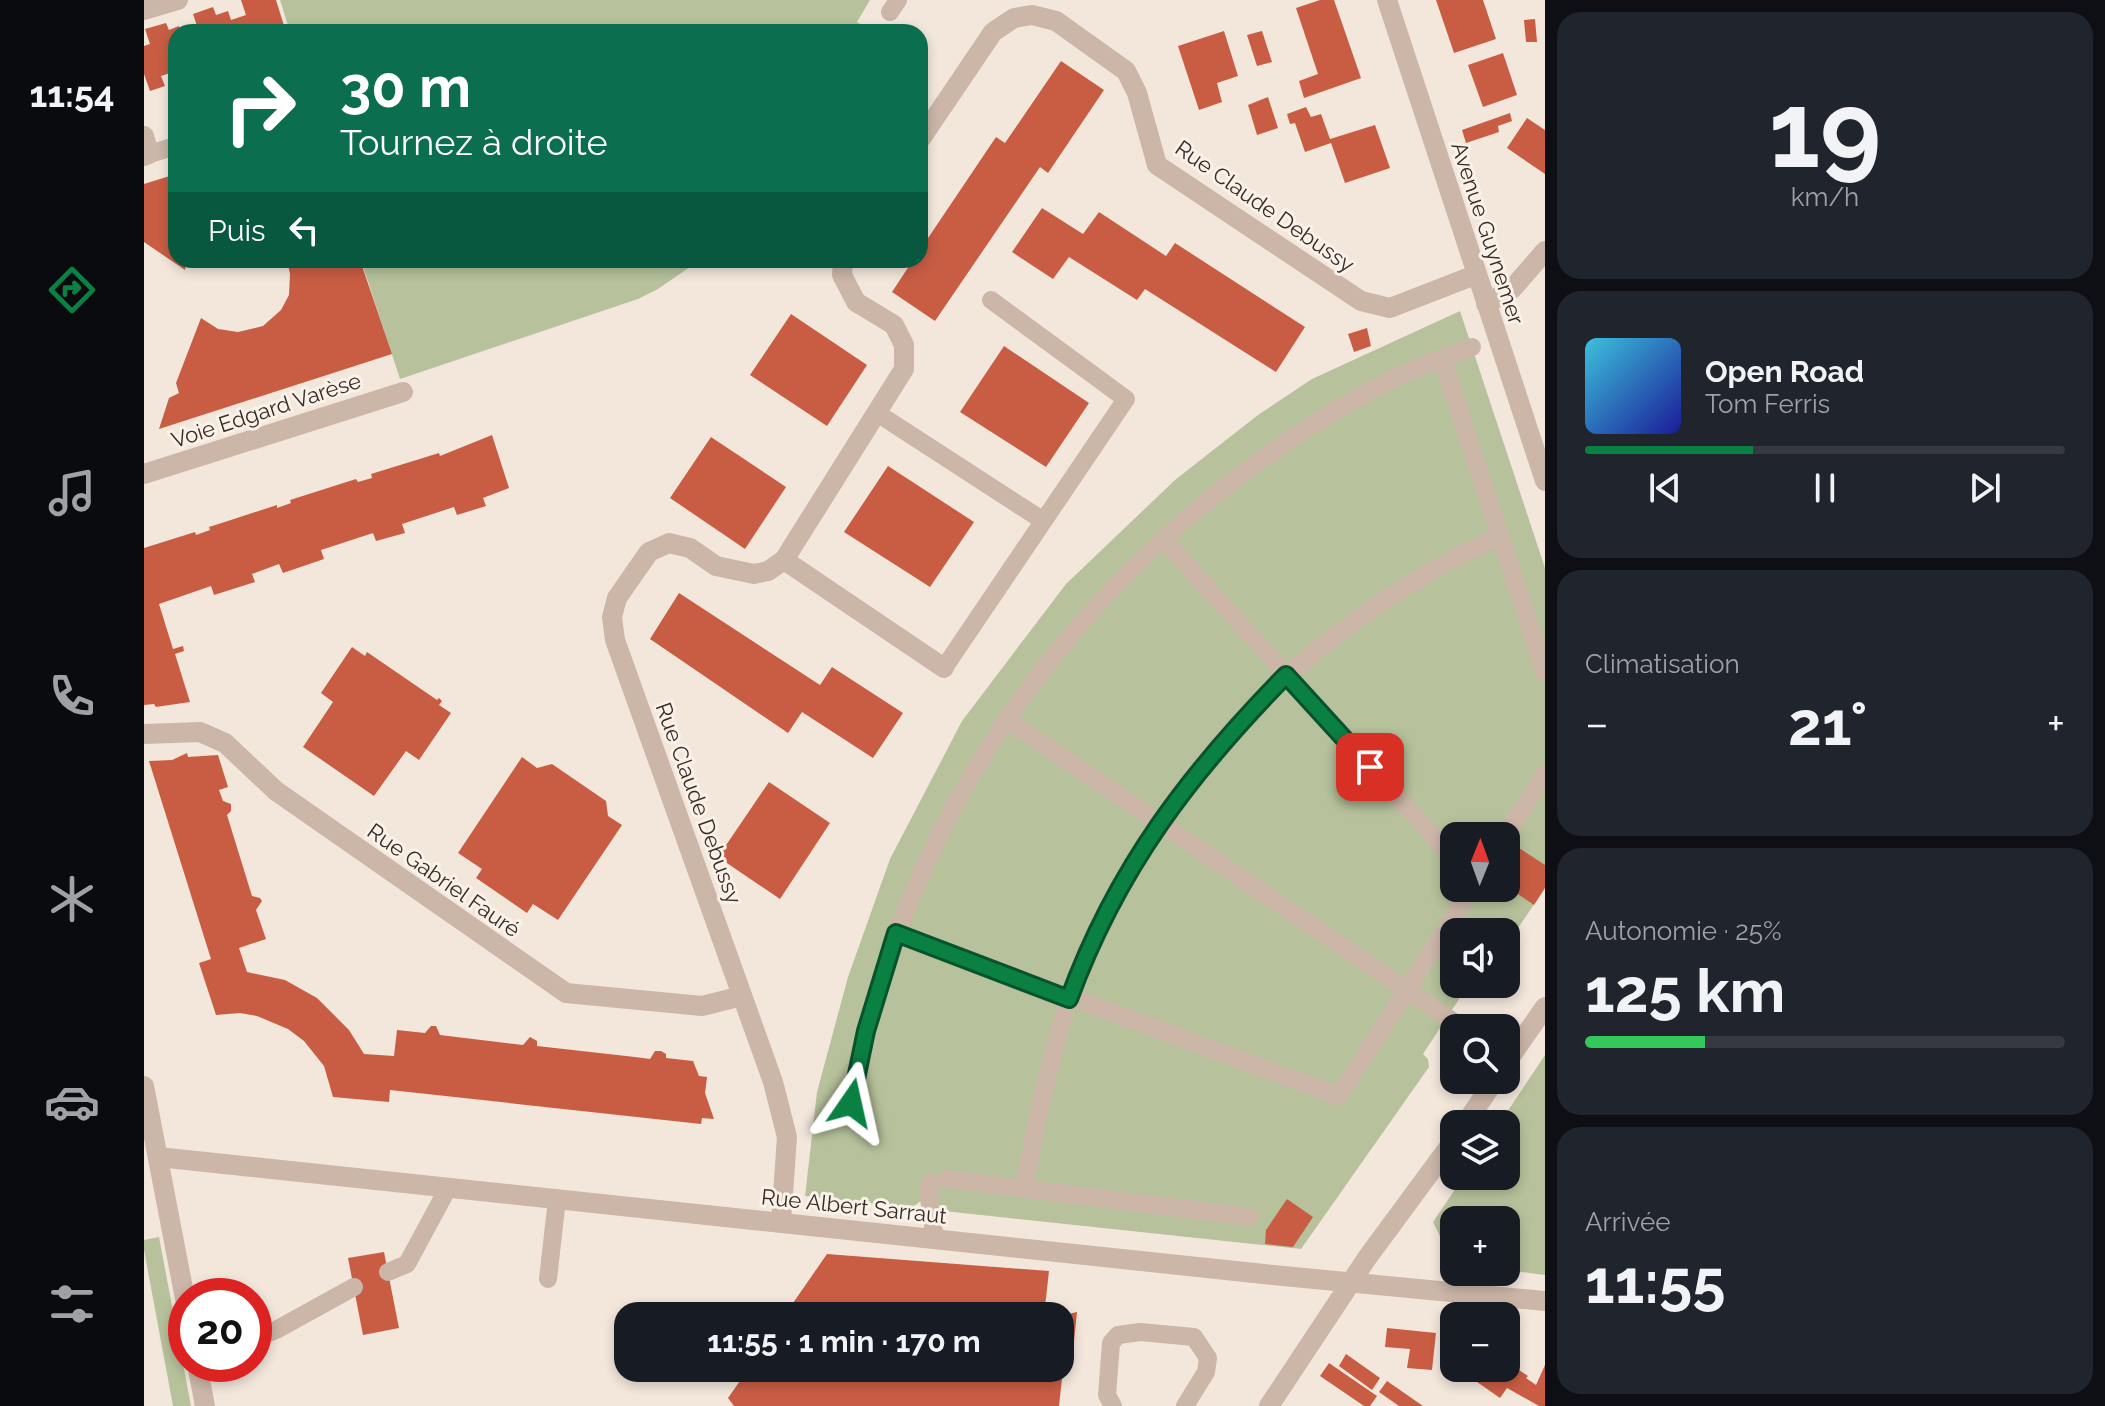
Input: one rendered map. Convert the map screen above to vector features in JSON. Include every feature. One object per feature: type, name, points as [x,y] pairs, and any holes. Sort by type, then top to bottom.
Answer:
[{"type":"street","points":[[144,10],[178,0]]},
{"type":"street","name":"Avenue Guynemer","points":[[1387,0],[1545,481]]},
{"type":"street","name":"Rue Claude Debussy","points":[[928,128],[993,32],[1014,18],[1032,15],[1056,21],[1126,71],[1137,93],[1157,165],[1361,301],[1390,308],[1475,275]]},
{"type":"street","points":[[1486,304],[1512,289],[1545,251]]},
{"type":"street","points":[[842,268],[842,275],[856,302],[894,325],[904,345],[904,369],[784,560],[944,668]]},
{"type":"street","name":"Voie Edgard Varèse","points":[[144,474],[403,392]]},
{"type":"street","name":"Rue Claude Debussy","points":[[781,1222],[787,1137],[773,1082],[615,640],[612,617],[617,598],[649,552],[669,543],[690,548],[716,566],[754,574],[768,571],[784,560]]},
{"type":"street","name":"Rue Gabriel Fauré","points":[[144,734],[200,732],[225,743],[276,791],[566,993],[702,1006],[742,996]]},
{"type":"street","points":[[1520,1042],[1545,1007]]},
{"type":"street","points":[[144,1086],[151,1157],[180,1278]]},
{"type":"street","name":"Rue Albert Sarraut","points":[[151,1157],[1545,1301]]},
{"type":"street","points":[[1269,1406],[1351,1282],[1440,1159]]},
{"type":"street","points":[[200,1382],[205,1406]]},
{"type":"lane","points":[[146,149],[168,147]]},
{"type":"lane","points":[[944,668],[1126,399],[991,300]]},
{"type":"lane","points":[[851,1103],[866,1031],[909,897],[952,810],[1006,719],[1091,613],[1163,539],[1205,502],[1287,441],[1362,395],[1472,347]]},
{"type":"lane","points":[[1442,358],[1545,673]]},
{"type":"lane","points":[[877,413],[1042,520]]},
{"type":"lane","points":[[1024,1189],[1040,1098],[1069,999],[1103,918],[1158,822],[1223,741],[1286,675],[1364,612],[1429,572],[1499,536]]},
{"type":"lane","points":[[1163,539],[1440,844]]},
{"type":"lane","points":[[1006,719],[1442,1014]]},
{"type":"lane","points":[[1514,822],[1545,774]]},
{"type":"lane","points":[[896,933],[1339,1096],[1463,902]]},
{"type":"lane","points":[[935,1239],[929,1199],[938,1181],[1250,1217]]},
{"type":"lane","points":[[388,1272],[407,1264],[448,1188]]},
{"type":"lane","points":[[548,1279],[557,1199]]},
{"type":"lane","points":[[272,1330],[354,1287]]},
{"type":"lane","points":[[1113,1406],[1107,1395],[1111,1343],[1118,1335],[1140,1332],[1194,1337],[1208,1358],[1206,1372],[1185,1406]]},
{"type":"green space","points":[[280,0],[870,0],[857,22],[860,24],[288,24]]},
{"type":"green space","points":[[364,268],[688,268],[638,299],[400,379]]},
{"type":"green space","points":[[1460,311],[1545,568],[1545,888],[1520,925],[1520,918],[1440,918],[1440,998],[1460,998],[1449,1014],[1440,1014],[1440,1028],[1423,1054],[1428,1059],[1429,1067],[1301,1249],[944,1211],[935,1200],[923,1199],[912,1208],[805,1196],[817,1092],[848,977],[890,859],[962,721],[1066,584],[1175,480],[1258,415],[1312,379]]},
{"type":"green space","points":[[1545,1055],[1545,1275],[1520,1272],[1520,1206],[1444,1206],[1455,1190],[1520,1190],[1520,1110],[1508,1110]]},
{"type":"green space","points":[[1440,1212],[1440,1236],[1433,1222]]},
{"type":"green space","points":[[159,1237],[168,1285],[168,1379],[144,1250],[144,1240]]},
{"type":"green space","points":[[169,1382],[186,1382],[191,1406],[173,1406]]},
{"type":"building","points":[[241,0],[276,0],[284,24],[196,24],[193,14],[213,7],[216,15],[228,11],[231,20],[246,15]]},
{"type":"building","points":[[1320,0],[1334,0],[1361,78],[1304,98],[1299,81],[1318,74],[1296,8]]},
{"type":"building","points":[[1436,0],[1483,0],[1496,39],[1454,53]]},
{"type":"building","points":[[1535,19],[1537,42],[1526,42],[1524,20]]},
{"type":"building","points":[[166,23],[168,28],[168,74],[161,76],[165,86],[150,91],[144,74],[144,46],[150,44],[145,29]]},
{"type":"building","points":[[1224,31],[1238,76],[1217,83],[1222,102],[1199,110],[1178,46]]},
{"type":"building","points":[[1262,31],[1272,62],[1257,66],[1247,35]]},
{"type":"building","points":[[1503,53],[1517,95],[1483,107],[1468,65]]},
{"type":"building","points":[[1061,61],[1104,90],[1048,173],[1040,167],[935,321],[892,292],[908,268],[928,268],[928,238],[996,137],[1005,143]]},
{"type":"building","points":[[1268,97],[1278,128],[1257,135],[1248,105]]},
{"type":"building","points":[[1306,107],[1311,117],[1321,114],[1330,139],[1375,125],[1390,168],[1345,183],[1331,143],[1305,152],[1295,123],[1290,124],[1287,114]]},
{"type":"building","points":[[1510,113],[1512,121],[1498,126],[1499,132],[1466,143],[1462,130]]},
{"type":"building","points":[[1527,118],[1545,130],[1545,174],[1507,148]]},
{"type":"building","points":[[168,176],[168,258],[144,242],[144,184]]},
{"type":"building","points":[[1042,208],[1083,234],[1099,212],[1166,256],[1175,243],[1305,327],[1276,372],[1145,289],[1137,300],[1069,257],[1053,279],[1012,252]]},
{"type":"building","points":[[289,268],[363,268],[392,354],[159,429],[169,398],[179,393],[176,383],[201,318],[218,329],[238,332],[263,326],[281,310],[289,295]]},
{"type":"building","points":[[791,314],[867,365],[827,426],[750,375]]},
{"type":"building","points":[[1367,328],[1371,346],[1354,352],[1348,334]]},
{"type":"building","points":[[1004,346],[1089,403],[1046,467],[960,412]]},
{"type":"building","points":[[492,435],[509,488],[483,498],[486,506],[457,515],[454,507],[402,524],[405,533],[376,541],[373,533],[321,550],[324,559],[283,573],[279,564],[252,574],[255,582],[214,595],[211,586],[159,604],[173,649],[183,646],[184,651],[175,654],[190,702],[156,707],[154,704],[144,705],[144,548],[195,532],[196,535],[210,530],[209,527],[277,505],[277,508],[291,503],[290,500],[356,479],[358,482],[372,478],[371,474],[439,453],[440,456]]},
{"type":"building","points":[[711,437],[786,487],[745,549],[670,498]]},
{"type":"building","points":[[888,466],[974,522],[930,587],[844,532]]},
{"type":"building","points":[[679,593],[820,685],[832,667],[903,713],[873,758],[802,712],[788,733],[650,639]]},
{"type":"building","points":[[352,647],[365,656],[367,652],[437,700],[439,698],[442,701],[439,705],[451,713],[419,760],[406,751],[374,796],[303,747],[333,702],[321,693]]},
{"type":"building","points":[[187,753],[188,757],[218,755],[228,787],[219,790],[223,801],[231,804],[227,815],[252,896],[262,901],[256,910],[266,939],[239,948],[247,972],[285,980],[317,998],[349,1030],[364,1054],[394,1056],[397,1030],[425,1033],[431,1026],[436,1026],[440,1035],[523,1045],[530,1037],[537,1041],[537,1046],[650,1059],[655,1051],[661,1051],[666,1058],[693,1061],[699,1076],[707,1077],[705,1093],[714,1119],[702,1118],[701,1124],[390,1090],[389,1102],[333,1097],[324,1066],[304,1041],[288,1029],[257,1016],[240,1013],[216,1015],[199,963],[211,959],[149,761],[172,760]]},
{"type":"building","points":[[522,757],[537,768],[552,764],[606,801],[608,816],[622,825],[558,920],[533,904],[527,913],[476,878],[482,869],[458,853]]},
{"type":"building","points":[[769,782],[830,823],[780,899],[718,857]]},
{"type":"building","points":[[1520,849],[1545,865],[1545,888],[1534,905],[1520,896]]},
{"type":"building","points":[[1287,1199],[1313,1217],[1293,1247],[1265,1244],[1266,1230]]},
{"type":"building","points":[[384,1252],[399,1328],[363,1335],[348,1258]]},
{"type":"building","points":[[827,1254],[1049,1271],[1046,1302],[794,1302]]},
{"type":"building","points":[[1077,1312],[1074,1341],[1074,1313]]},
{"type":"building","points":[[1387,1328],[1436,1333],[1432,1370],[1407,1368],[1410,1349],[1385,1347]]},
{"type":"building","points":[[1346,1354],[1380,1378],[1372,1390],[1339,1366]]},
{"type":"building","points":[[1329,1363],[1377,1396],[1370,1406],[1364,1406],[1320,1376]]},
{"type":"building","points":[[1545,1365],[1545,1406],[1539,1406],[1507,1388],[1500,1398],[1477,1382],[1520,1382],[1520,1371],[1536,1385]]},
{"type":"building","points":[[1387,1381],[1423,1406],[1399,1406],[1379,1392]]},
{"type":"building","points":[[739,1382],[1062,1382],[1059,1406],[734,1406],[728,1398]]},
{"type":"route","points":[[851,1103],[866,1031],[896,933],[1069,999],[1084,957],[1103,918],[1158,822],[1223,741],[1286,675],[1370,767]]}]
